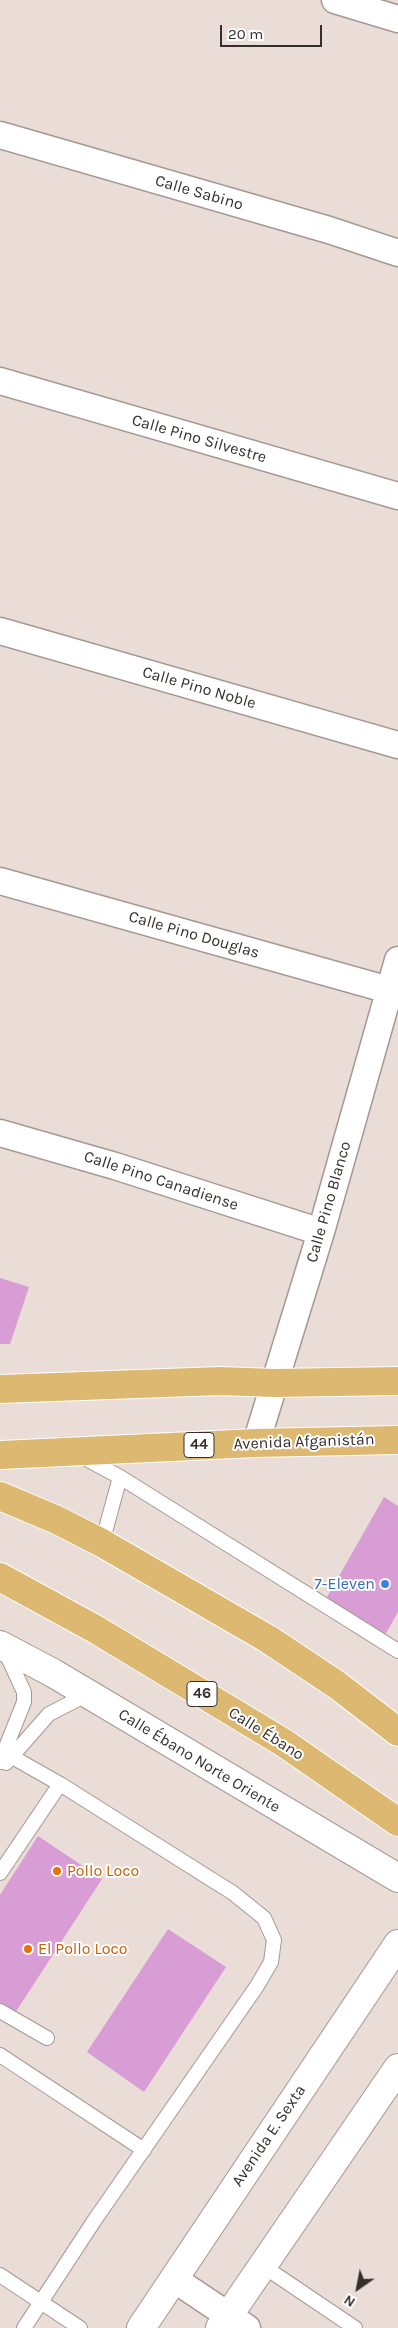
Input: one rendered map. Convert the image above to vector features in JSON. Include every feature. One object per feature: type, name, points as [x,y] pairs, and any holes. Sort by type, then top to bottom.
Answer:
[{"type":"main road","points":[[0,1389],[220,1381],[274,1383],[398,1381]]},
{"type":"main road","name":"Avenida Afganistán","points":[[0,1455],[256,1443],[398,1440]]},
{"type":"main road","points":[[0,1496],[57,1520],[102,1543],[268,1639],[337,1684],[398,1732]]},
{"type":"main road","name":"Calle Ébano","points":[[0,1577],[96,1628],[284,1744],[398,1822]]},
{"type":"street","points":[[335,0],[398,19]]},
{"type":"street","name":"Calle Sabino","points":[[0,135],[328,230],[398,253]]},
{"type":"street","name":"Calle Pino Silvestre","points":[[0,381],[398,496]]},
{"type":"street","name":"Calle Pino Noble","points":[[0,631],[398,745]]},
{"type":"street","name":"Calle Pino Douglas","points":[[0,881],[389,990]]},
{"type":"street","name":"Calle Pino Blanco","points":[[256,1443],[321,1232],[398,960]]},
{"type":"street","name":"Calle Pino Canadiense","points":[[0,1133],[115,1166],[321,1232]]},
{"type":"street","name":"Calle Ébano Norte Oriente","points":[[1,1645],[88,1694],[398,1878]]},
{"type":"street","name":"Avenida E. Sexta","points":[[141,2328],[398,1944]]},
{"type":"street","points":[[174,2279],[232,2324],[263,2266],[398,2068]]},
{"type":"lane","points":[[73,1451],[120,1478],[398,1651]]},
{"type":"lane","points":[[102,1543],[120,1478]]},
{"type":"lane","points":[[0,1769],[22,1710],[24,1697],[17,1674],[1,1645]]},
{"type":"lane","points":[[4,1755],[49,1714],[88,1694]]},
{"type":"lane","points":[[4,1755],[60,1784],[233,1893],[264,1918],[274,1940],[271,1962],[257,1986],[94,2220],[24,2328]]},
{"type":"lane","points":[[0,1873],[60,1784]]},
{"type":"lane","points":[[0,2011],[47,2038]]},
{"type":"lane","points":[[0,2055],[144,2150]]},
{"type":"lane","points":[[263,2266],[355,2328]]},
{"type":"lane","points":[[0,2275],[80,2328]]},
{"type":"building","points":[[0,1278],[29,1287],[10,1344],[0,1344]]},
{"type":"building","points":[[384,1497],[398,1506],[398,1612],[384,1637],[326,1599]]},
{"type":"building","name":"El Pollo Loco","points":[[38,1836],[102,1879],[15,2013],[0,2004],[0,1895]]},
{"type":"building","points":[[168,1929],[226,1967],[144,2092],[87,2052]]},
{"type":"place","name":"7-Eleven","points":[[385,1584]]},
{"type":"place","name":"Pollo Loco","points":[[57,1871]]},
{"type":"place","name":"El Pollo Loco","points":[[28,1949]]}]
